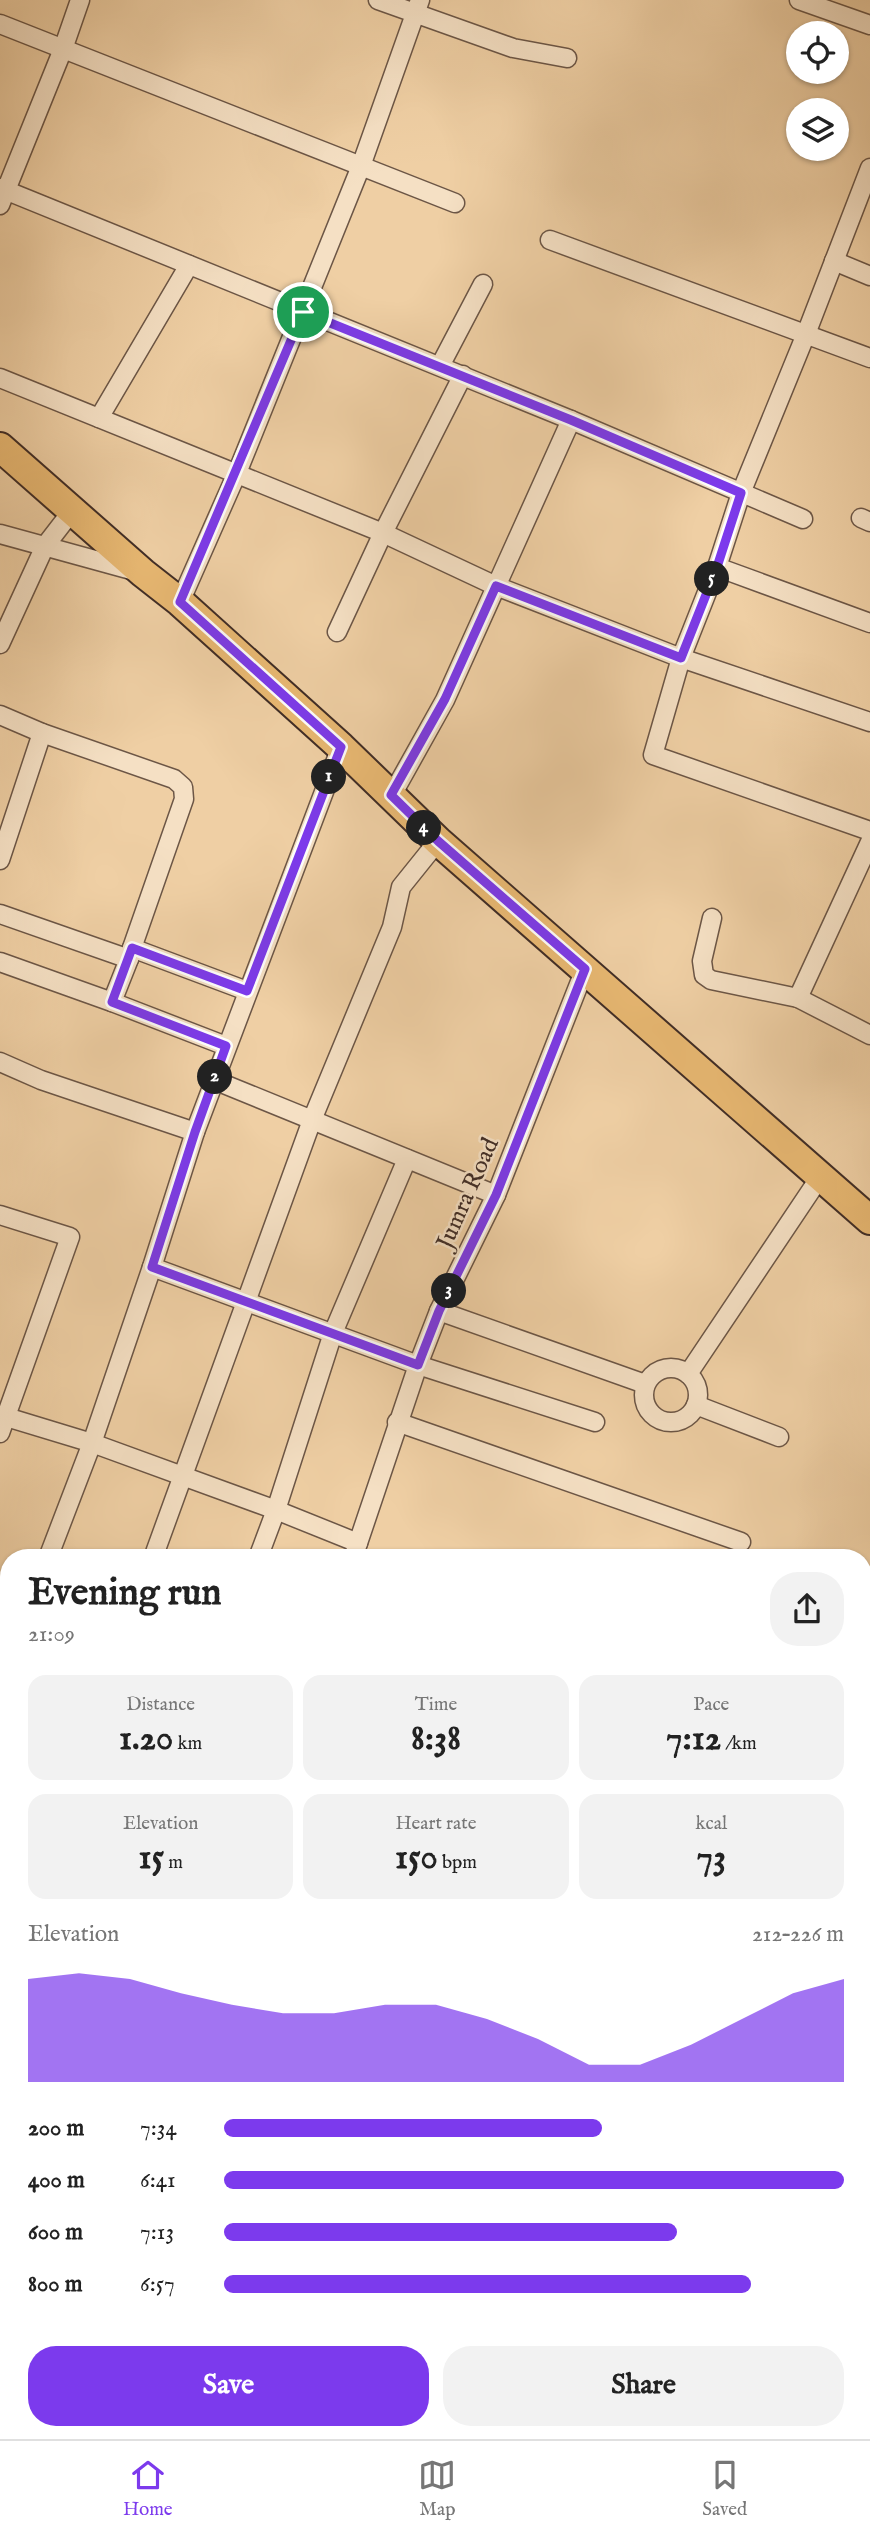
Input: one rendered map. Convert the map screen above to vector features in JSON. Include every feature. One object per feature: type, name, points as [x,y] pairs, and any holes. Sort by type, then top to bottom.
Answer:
[{"type":"main road","points":[[0,447],[143,573],[180,602],[341,747],[438,841],[870,1220]]},
{"type":"street","points":[[80,0],[2,195],[189,265],[463,375],[803,519]]},
{"type":"street","points":[[378,0],[417,7],[513,48],[567,58]]},
{"type":"street","points":[[799,0],[870,25]]},
{"type":"street","points":[[180,602],[237,473],[303,312],[361,166],[417,7]]},
{"type":"street","points":[[0,24],[454,203]]},
{"type":"street","points":[[870,168],[741,493],[717,567],[681,658],[653,755],[870,831]]},
{"type":"street","points":[[551,240],[870,358]]},
{"type":"street","points":[[834,261],[870,276]]},
{"type":"street","points":[[99,418],[189,265]]},
{"type":"street","points":[[440,366],[484,284]]},
{"type":"street","points":[[337,632],[383,533],[463,375]]},
{"type":"street","points":[[0,378],[383,533],[496,586],[681,658],[870,722]]},
{"type":"street","points":[[391,795],[445,699],[571,420]]},
{"type":"street","points":[[0,644],[45,546],[72,511]]},
{"type":"street","points":[[0,534],[143,573]]},
{"type":"street","points":[[717,567],[870,623]]},
{"type":"street","points":[[0,715],[42,733],[174,779],[183,787],[184,799],[112,1002]]},
{"type":"street","points":[[0,860],[42,733]]},
{"type":"street","points":[[51,1549],[92,1443],[226,1046],[341,747]]},
{"type":"street","points":[[156,1549],[313,1120],[391,927],[401,887],[438,841]]},
{"type":"street","points":[[798,998],[870,842]]},
{"type":"street","points":[[0,914],[247,991]]},
{"type":"street","points":[[712,918],[702,961],[704,975],[710,980],[798,998],[870,1035]]},
{"type":"street","points":[[0,962],[226,1046]]},
{"type":"street","name":"Jumra Road","points":[[355,1549],[397,1422],[439,1311],[496,1195],[585,969]]},
{"type":"street","points":[[0,1062],[41,1080],[195,1132]]},
{"type":"street","points":[[214,1080],[496,1195]]},
{"type":"street","points":[[261,1549],[276,1510],[333,1333],[407,1159]]},
{"type":"street","points":[[688,1374],[820,1177]]},
{"type":"street","points":[[0,1215],[70,1237],[2,1422],[92,1443],[276,1510],[353,1549]]},
{"type":"street","points":[[152,1267],[418,1365],[595,1422]]},
{"type":"street","points":[[439,1311],[645,1384]]},
{"type":"street","points":[[671,1367],[688,1374],[696,1384],[696,1405],[690,1414],[681,1420],[660,1420],[645,1405],[645,1384],[651,1375],[660,1369],[671,1367]]},
{"type":"street","points":[[696,1405],[779,1437]]},
{"type":"street","points":[[397,1422],[741,1542]]},
{"type":"route","points":[[303,312],[463,375],[741,493],[717,567],[681,658],[496,586],[445,699],[391,795],[438,841],[585,969],[496,1195],[439,1311],[418,1365],[152,1267],[226,1046],[112,1002],[132,948],[247,991],[341,747],[180,602],[237,473],[303,312]]}]
